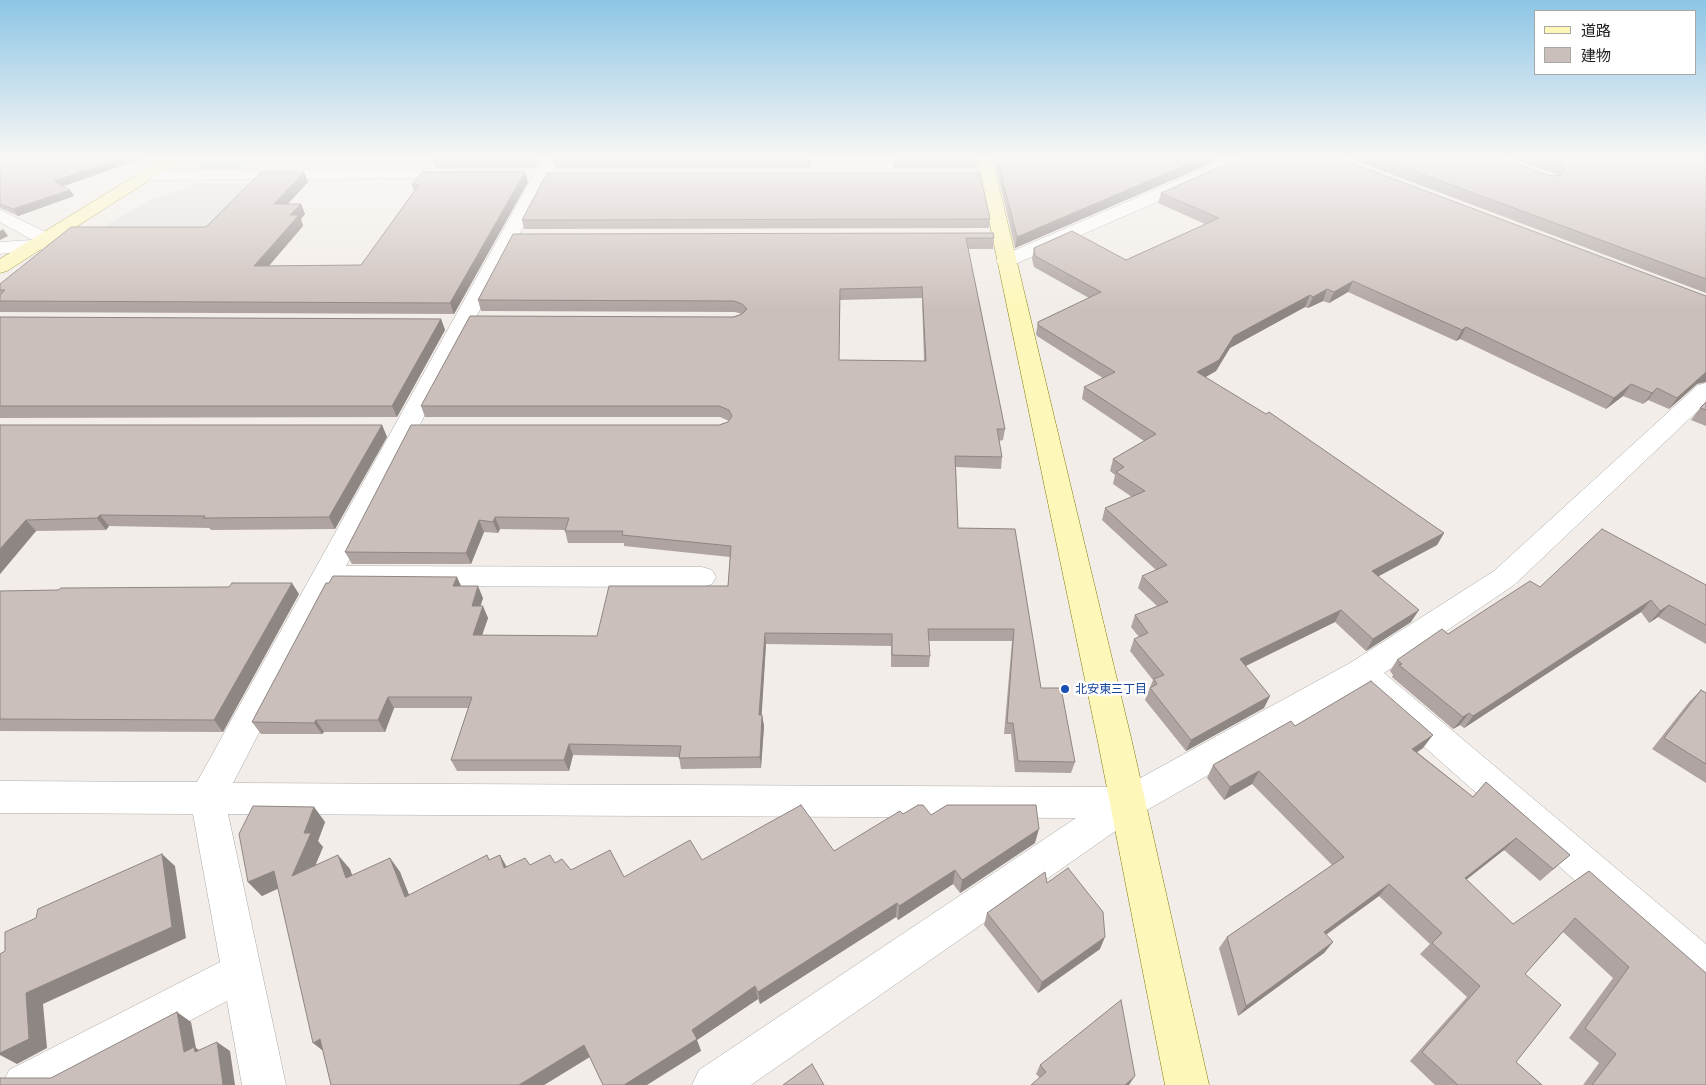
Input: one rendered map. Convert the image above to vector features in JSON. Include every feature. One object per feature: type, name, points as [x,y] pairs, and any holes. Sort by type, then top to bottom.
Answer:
[{"type":"street","points":[[0,267],[94,209]]},
{"type":"street","points":[[264,1085],[208,797],[464,320],[518,237],[529,209]]},
{"type":"street","points":[[988,209],[1128,803],[1187,1085]]},
{"type":"street","points":[[996,244],[1098,209]]},
{"type":"street","points":[[0,215],[41,242]]},
{"type":"street","points":[[0,248],[41,242]]},
{"type":"street","points":[[714,1085],[1128,803],[1361,672],[1504,578],[1706,390]]},
{"type":"street","points":[[377,427],[436,426]]},
{"type":"street","points":[[326,576],[702,577]]},
{"type":"street","points":[[1361,672],[1706,970]]},
{"type":"street","points":[[0,797],[1128,803]]},
{"type":"street","points":[[24,1085],[242,972]]},
{"type":"shaded area","points":[[135,209],[227,209],[203,233],[100,233],[111,222]]},
{"type":"building","points":[[224,209],[296,209],[290,215],[299,215],[254,266],[361,265],[402,209],[504,209],[450,303],[0,301],[0,295],[5,290],[0,290],[0,284],[71,227],[206,227]]},
{"type":"building","points":[[528,209],[988,209],[990,219],[522,220]]},
{"type":"building","points":[[1010,209],[1083,209],[1017,237]]},
{"type":"building","points":[[1197,209],[1473,209],[1706,296],[1706,372],[1677,398],[1657,388],[1652,393],[1631,384],[1614,398],[1466,327],[1462,330],[1353,281],[1334,292],[1327,289],[1313,297],[1310,295],[1234,336],[1219,360],[1197,372],[1266,414],[1269,412],[1444,533],[1372,571],[1419,610],[1373,639],[1341,610],[1240,659],[1270,696],[1191,740],[1150,688],[1157,684],[1154,679],[1164,675],[1134,639],[1148,633],[1135,615],[1168,602],[1142,576],[1167,565],[1105,508],[1145,491],[1116,472],[1124,467],[1113,459],[1156,434],[1084,387],[1115,372],[1038,325],[1038,322],[1101,292],[1035,256],[1034,248],[1072,231],[1126,260],[1219,218]]},
{"type":"building","points":[[1516,209],[1706,209],[1706,279]]},
{"type":"building","points":[[993,233],[994,238],[966,238],[1005,429],[997,429],[1002,457],[955,456],[958,528],[1015,529],[1041,688],[1061,688],[1075,762],[1018,761],[1013,723],[1007,723],[1014,629],[928,629],[930,656],[892,655],[892,634],[765,633],[759,715],[762,715],[760,757],[679,758],[681,746],[569,744],[564,760],[451,760],[472,697],[388,697],[378,720],[316,720],[314,723],[252,722],[326,583],[329,583],[333,576],[457,577],[453,586],[478,586],[472,606],[483,606],[473,635],[597,636],[609,586],[728,586],[731,546],[622,535],[623,531],[565,531],[569,518],[495,517],[493,522],[479,520],[466,553],[345,552],[411,425],[719,425],[728,422],[732,416],[729,410],[719,406],[421,406],[470,316],[734,317],[742,314],[747,309],[742,304],[734,301],[478,300],[513,234]],"holes":[[[922,287],[926,361],[839,360],[840,289]]]},
{"type":"building","points":[[0,317],[441,319],[392,406],[0,406]]},
{"type":"building","points":[[1706,402],[1706,410],[1700,408]]},
{"type":"building","points":[[0,425],[382,425],[329,517],[203,518],[205,516],[100,515],[97,518],[26,520],[0,549]]},
{"type":"building","points":[[1602,529],[1706,585],[1706,625],[1669,605],[1660,611],[1651,600],[1473,716],[1469,713],[1463,717],[1399,665],[1402,664],[1397,660],[1442,629],[1448,634],[1530,581],[1540,587]]},
{"type":"building","points":[[232,583],[292,583],[214,720],[0,719],[0,591],[58,590],[61,588],[229,587]]},
{"type":"building","points":[[1371,681],[1433,735],[1412,749],[1473,797],[1486,782],[1570,855],[1553,869],[1516,838],[1465,878],[1513,924],[1589,871],[1706,973],[1706,1085],[1592,1085],[1616,1054],[1585,1028],[1629,967],[1575,918],[1525,974],[1561,1005],[1516,1062],[1542,1085],[1458,1085],[1422,1052],[1480,986],[1432,943],[1442,933],[1389,884],[1324,932],[1333,942],[1246,1006],[1227,937],[1344,857],[1259,771],[1230,787],[1213,765],[1291,721],[1295,726]]},
{"type":"building","points":[[1701,690],[1706,693],[1706,764],[1664,738]]},
{"type":"building","points":[[801,805],[834,851],[900,811],[903,814],[918,805],[923,805],[931,815],[947,805],[1036,805],[1039,829],[962,880],[955,870],[899,906],[897,903],[758,992],[755,986],[692,1030],[697,1039],[624,1085],[603,1085],[584,1045],[519,1085],[331,1085],[320,1039],[313,1043],[274,871],[248,882],[239,834],[253,806],[314,807],[304,833],[311,833],[292,876],[338,855],[346,878],[390,858],[405,897],[487,855],[489,860],[500,855],[504,868],[525,858],[530,865],[550,855],[555,863],[562,859],[571,870],[610,850],[624,877],[690,840],[702,860]]},
{"type":"building","points":[[162,854],[172,927],[26,993],[29,1039],[0,1053],[0,954],[5,951],[5,932],[36,918],[38,909]]},
{"type":"building","points":[[1068,868],[1103,912],[1105,937],[1042,982],[987,913],[1045,872],[1047,883]]},
{"type":"building","points":[[1121,1000],[1135,1076],[1125,1085],[1031,1085],[1046,1072],[1040,1065]]},
{"type":"building","points":[[177,1012],[184,1052],[194,1047],[195,1052],[217,1042],[223,1085],[0,1085],[0,1078],[51,1078]]},
{"type":"building","points":[[812,1064],[824,1085],[783,1085]]},
{"type":"place","name":"北安東三丁目","points":[[1065,689]]}]
